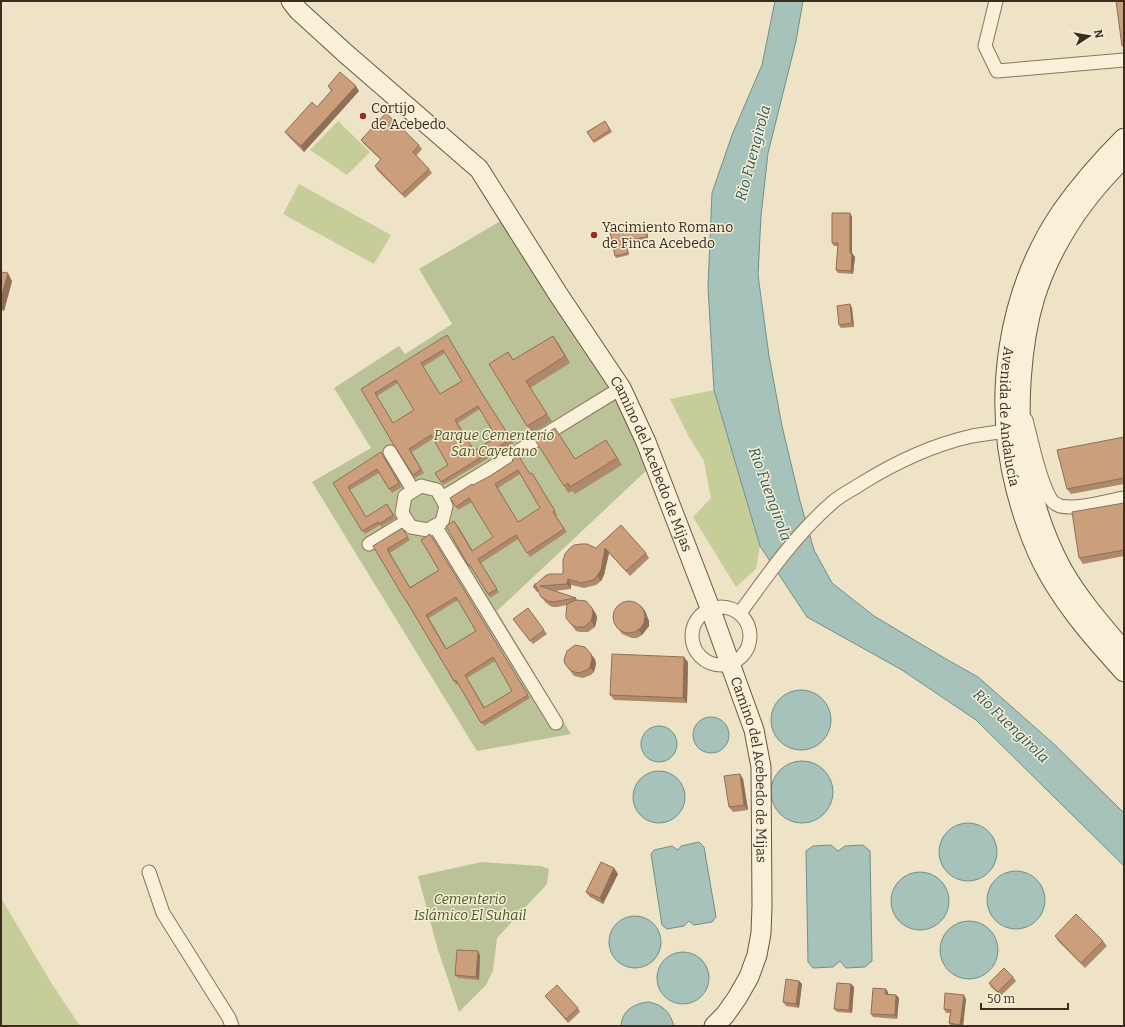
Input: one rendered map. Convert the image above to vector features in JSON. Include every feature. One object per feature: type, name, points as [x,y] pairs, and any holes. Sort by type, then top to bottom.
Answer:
[{"type":"street","name":"Camino del Acebedo de Mijas","points":[[291,1],[298,10],[345,53],[479,169],[558,294],[621,388],[652,456],[710,608],[754,730],[761,767],[761,933],[757,955],[749,977],[726,1015],[714,1026]]},
{"type":"street","points":[[996,1],[985,46],[998,71],[1124,60]]},
{"type":"street","name":"Avenida de Andalucía","points":[[1124,138],[1102,160],[1061,212],[1034,262],[1022,292],[1014,321],[1006,369],[1005,431],[1010,465],[1024,519],[1035,548],[1049,576],[1065,602],[1086,629],[1124,672]]},
{"type":"street","name":"Avenida de Andalucía","points":[[1124,158],[1112,170],[1073,219],[1061,238],[1048,265],[1035,296],[1028,324],[1022,369],[1021,399],[1021,431],[1024,462],[1038,513],[1050,543],[1079,596],[1097,620],[1124,651]]},
{"type":"street","points":[[442,498],[621,388]]},
{"type":"street","points":[[1021,399],[1042,477],[1049,497],[1054,503],[1060,506],[1073,507],[1124,498]]},
{"type":"street","points":[[740,613],[763,581],[811,522],[835,501],[872,477],[929,449],[973,436],[1005,431]]},
{"type":"street","points":[[390,452],[413,490]]},
{"type":"street","points":[[420,486],[437,490],[442,498],[446,506],[442,522],[428,530],[411,527],[402,513],[405,496],[420,486]]},
{"type":"street","points":[[369,544],[407,521]]},
{"type":"street","points":[[435,526],[556,723]]},
{"type":"street","points":[[719,606],[731,608],[740,613],[746,620],[750,634],[750,643],[746,652],[742,657],[730,664],[715,665],[705,661],[696,652],[692,643],[691,633],[694,624],[702,613],[710,608],[719,606]]},
{"type":"street","points":[[149,872],[163,913],[232,1026]]},
{"type":"green space","points":[[338,121],[370,152],[347,175],[310,150]]},
{"type":"green space","points":[[299,184],[391,235],[374,264],[283,214]]},
{"type":"green space","name":"Parque Cementerio San Cayetano","points":[[504,219],[616,393],[649,468],[497,611],[571,734],[477,751],[312,482],[371,448],[334,388],[399,346],[405,354],[452,324],[419,269]]},
{"type":"green space","points":[[714,390],[760,546],[756,569],[736,587],[693,517],[711,498],[704,461],[689,437],[670,399]]},
{"type":"green space","name":"Cementerio Islámico El Suhail","points":[[482,862],[541,866],[549,869],[547,884],[497,938],[493,971],[486,985],[459,1012],[438,950],[418,876]]},
{"type":"green space","points":[[1,898],[52,984],[80,1026],[1,1026]]},
{"type":"water","name":"Rio Fuengirola","points":[[775,1],[803,1],[796,41],[768,153],[761,216],[758,275],[769,356],[782,426],[800,501],[814,550],[832,583],[874,616],[978,677],[1055,745],[1124,813],[1124,866],[976,720],[902,670],[807,617],[760,546],[714,390],[708,287],[712,193],[732,135],[762,65]]},
{"type":"water","points":[[801,690],[817,695],[822,699],[826,704],[831,720],[826,736],[822,741],[817,745],[801,750],[785,745],[780,741],[776,736],[771,720],[776,704],[780,699],[785,695]]},
{"type":"water","points":[[715,717],[724,722],[728,728],[728,742],[724,748],[715,753],[707,753],[698,748],[694,742],[693,731],[698,722],[704,718]]},
{"type":"water","points":[[663,726],[672,731],[676,737],[676,751],[672,757],[663,762],[655,762],[646,757],[642,751],[641,740],[646,731],[652,727]]},
{"type":"water","points":[[802,761],[814,763],[824,770],[831,780],[833,792],[831,804],[824,814],[814,821],[802,823],[790,821],[780,814],[773,804],[771,792],[773,780],[780,770],[790,763]]},
{"type":"water","points":[[659,771],[673,775],[681,783],[685,797],[681,811],[673,819],[659,823],[645,819],[637,811],[633,797],[637,783],[645,775]]},
{"type":"water","points":[[962,823],[974,823],[989,831],[997,846],[997,858],[989,873],[974,881],[962,881],[947,873],[939,858],[939,846],[947,831]]},
{"type":"water","points":[[699,842],[704,847],[716,917],[712,922],[694,925],[689,921],[684,926],[667,929],[662,925],[651,854],[654,850],[672,846],[678,850],[681,846]]},
{"type":"water","points":[[831,845],[838,851],[845,846],[863,845],[870,851],[872,961],[865,967],[846,968],[840,961],[833,967],[813,968],[808,962],[806,851],[813,846]]},
{"type":"water","points":[[1010,871],[1022,871],[1037,879],[1045,894],[1045,906],[1037,921],[1022,929],[1010,929],[995,921],[987,906],[987,894],[995,879]]},
{"type":"water","points":[[914,872],[926,872],[941,880],[949,895],[949,907],[941,922],[926,930],[914,930],[899,922],[891,907],[891,895],[899,880]]},
{"type":"water","points":[[630,916],[640,916],[654,923],[661,937],[661,947],[654,961],[640,968],[630,968],[620,964],[613,957],[609,947],[609,937],[613,927],[620,920]]},
{"type":"water","points":[[963,921],[975,921],[990,929],[998,944],[998,956],[990,971],[975,979],[963,979],[948,971],[940,956],[940,944],[948,929]]},
{"type":"water","points":[[678,952],[688,952],[702,959],[709,973],[709,983],[702,997],[688,1004],[678,1004],[668,1000],[661,993],[657,983],[657,973],[661,963],[668,956]]},
{"type":"water","points":[[649,1002],[662,1007],[668,1013],[674,1026],[621,1026],[624,1016],[630,1008]]},
{"type":"building","points":[[1116,1],[1124,1],[1124,45],[1122,46]]},
{"type":"building","points":[[340,72],[356,86],[301,146],[285,132],[312,102],[317,107],[332,90],[328,86]]},
{"type":"building","points":[[386,113],[419,145],[413,152],[429,169],[402,194],[375,166],[381,159],[361,140]]},
{"type":"building","points":[[605,121],[610,130],[593,141],[587,132]]},
{"type":"building","points":[[832,213],[850,213],[850,253],[852,253],[851,271],[836,270],[838,243],[832,243]]},
{"type":"building","points":[[645,225],[647,237],[625,241],[628,253],[615,256],[610,232]]},
{"type":"building","points":[[1,272],[8,273],[1,298]]},
{"type":"building","points":[[850,304],[852,323],[839,325],[837,306]]},
{"type":"building","points":[[447,335],[511,439],[441,482],[435,473],[448,465],[431,435],[409,449],[421,469],[413,475],[361,389]],"holes":[[[443,350],[462,381],[440,394],[421,363]],[[396,380],[414,410],[393,423],[375,393]],[[478,406],[496,437],[474,451],[455,420]]]},
{"type":"building","points":[[553,336],[565,356],[526,381],[547,414],[527,426],[489,364],[508,352],[513,360]]},
{"type":"building","points":[[555,428],[575,459],[606,440],[617,458],[570,487],[568,483],[564,486],[535,440]]},
{"type":"building","points":[[1124,437],[1124,478],[1067,489],[1057,450]]},
{"type":"building","points":[[381,452],[399,483],[389,489],[377,469],[348,487],[366,517],[387,504],[393,515],[379,524],[378,522],[362,531],[333,483]]},
{"type":"building","points":[[518,455],[530,474],[532,473],[564,529],[527,553],[516,535],[478,559],[497,589],[488,594],[469,564],[468,565],[446,526],[454,521],[472,551],[493,537],[469,498],[456,507],[450,498],[472,484],[473,485],[490,476],[513,461],[512,460]],"holes":[[[518,470],[540,508],[518,522],[495,484]]]},
{"type":"building","points":[[1124,503],[1124,550],[1079,558],[1072,512]]},
{"type":"building","points":[[621,525],[646,553],[626,571],[605,548],[601,570],[593,580],[581,583],[568,579],[567,584],[540,586],[576,598],[553,602],[548,601],[541,597],[536,586],[533,587],[535,585],[534,584],[549,574],[563,574],[563,560],[565,554],[574,545],[587,544],[596,548]]},
{"type":"building","points":[[402,528],[408,537],[387,549],[410,588],[439,570],[421,540],[430,534],[528,695],[481,723],[373,546]],"holes":[[[456,597],[476,631],[446,649],[426,615]],[[493,657],[512,691],[484,708],[465,675]]]},
{"type":"building","points":[[576,600],[586,601],[592,608],[593,613],[591,621],[584,627],[576,627],[572,625],[566,618],[567,604]]},
{"type":"building","points":[[629,601],[638,604],[642,608],[645,617],[642,626],[638,630],[629,633],[620,630],[616,626],[613,617],[616,608],[620,604]]},
{"type":"building","points":[[528,608],[544,630],[530,641],[513,619]]},
{"type":"building","points":[[575,645],[585,647],[591,654],[592,659],[590,667],[579,673],[571,671],[565,664],[564,660],[567,651]]},
{"type":"building","points":[[612,654],[684,657],[683,698],[610,695]]},
{"type":"building","points":[[740,774],[744,805],[729,807],[724,776]]},
{"type":"building","points":[[601,862],[614,868],[600,898],[586,892]]},
{"type":"building","points":[[1076,914],[1103,941],[1081,963],[1055,936]]},
{"type":"building","points":[[457,950],[478,951],[476,977],[455,975]]},
{"type":"building","points":[[1004,968],[1013,977],[998,992],[989,983]]},
{"type":"building","points":[[786,979],[799,981],[796,1004],[783,1002]]},
{"type":"building","points":[[837,983],[851,984],[849,1010],[834,1009]]},
{"type":"building","points":[[557,985],[578,1008],[566,1019],[545,996]]},
{"type":"building","points":[[873,988],[886,989],[885,994],[896,995],[895,1015],[871,1014]]},
{"type":"building","points":[[945,993],[964,995],[960,1025],[949,1023],[951,1010],[944,1009]]},
{"type":"place","name":"Cortijo de Acebedo","points":[[363,116]]},
{"type":"place","name":"Yacimiento Romano de Finca Acebedo","points":[[594,235]]}]
